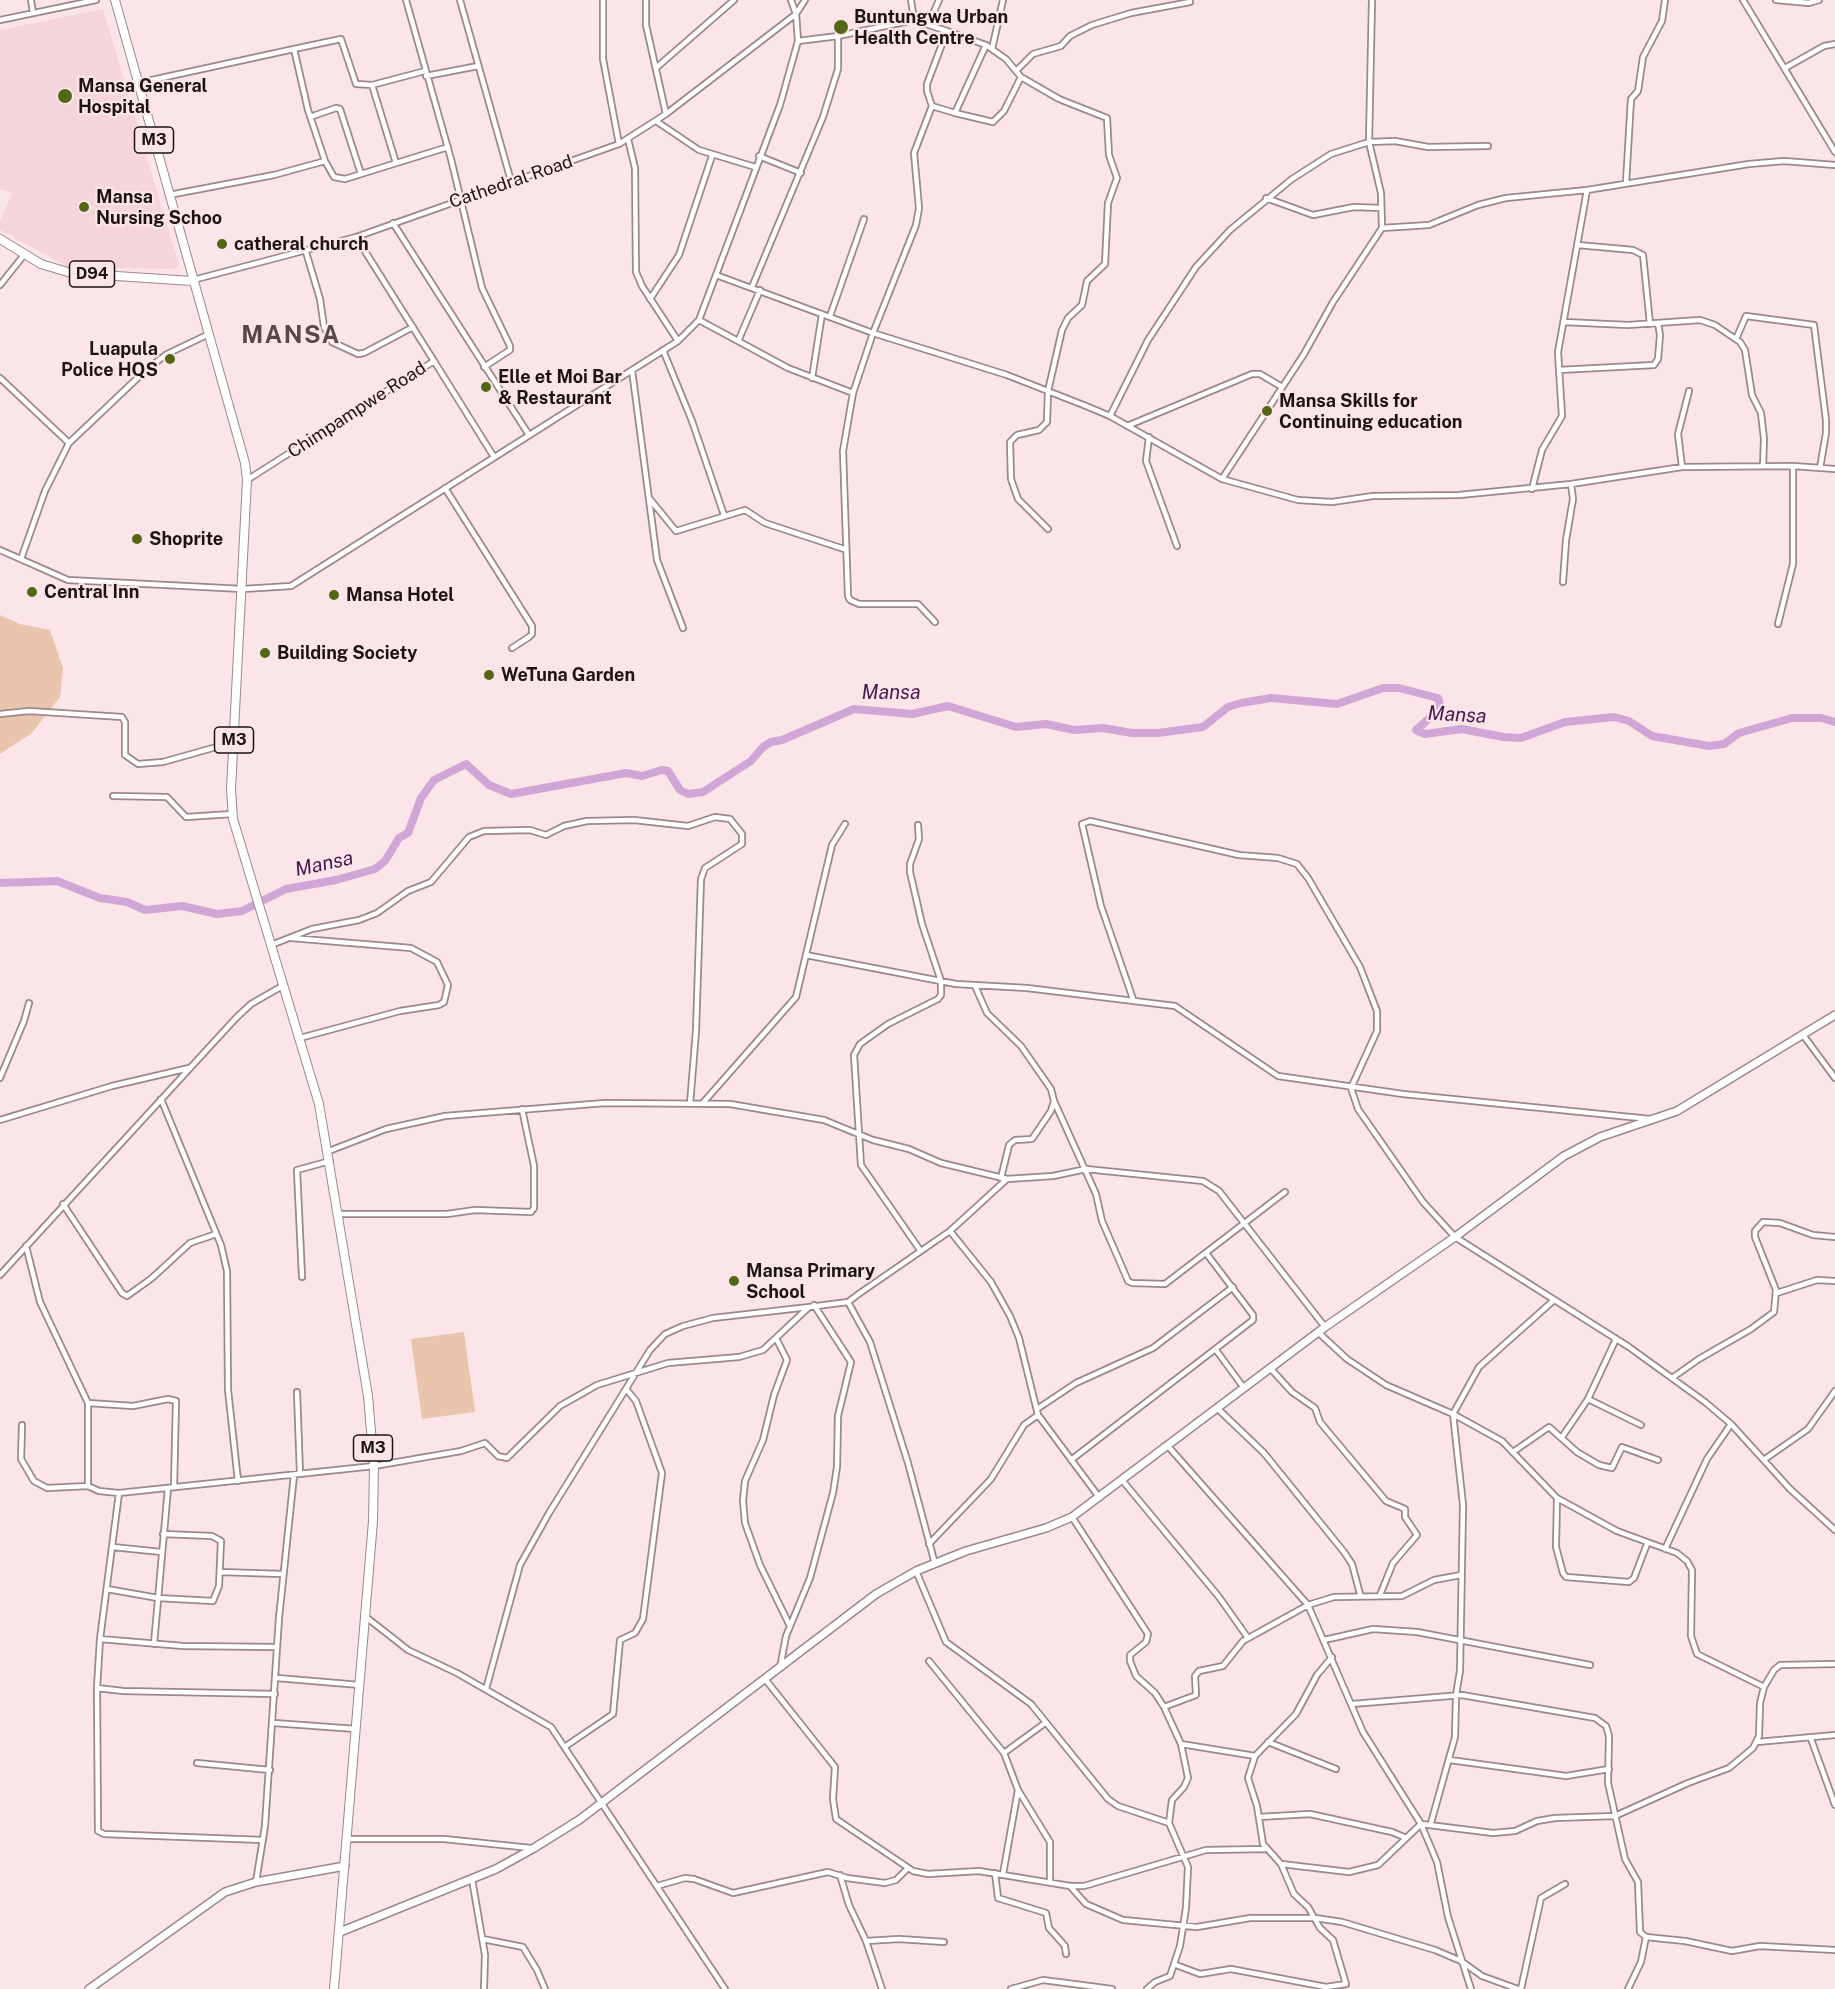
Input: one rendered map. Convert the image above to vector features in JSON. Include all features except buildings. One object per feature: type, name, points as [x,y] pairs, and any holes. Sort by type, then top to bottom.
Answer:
[{"type":"main road","name":"M3","points":[[115,0],[192,281],[245,463],[247,480],[243,589],[232,814],[252,887],[317,1096],[329,1151],[367,1386],[374,1466],[366,1617],[334,1989]]},
{"type":"main road","name":"D94","points":[[0,239],[41,264],[70,273],[192,281]]},
{"type":"street","points":[[31,0],[33,13]]},
{"type":"street","points":[[0,20],[96,0]]},
{"type":"street","points":[[406,0],[448,147],[482,288],[511,349],[484,367]]},
{"type":"street","points":[[460,0],[512,181]]},
{"type":"street","points":[[603,0],[603,59],[619,144]]},
{"type":"street","points":[[646,0],[646,25],[666,114]]},
{"type":"street","points":[[656,68],[734,0]]},
{"type":"street","points":[[0,550],[68,580],[243,589],[291,586],[678,341],[699,320],[780,105],[798,41],[796,14],[791,1],[784,0]]},
{"type":"street","name":"Cathedral Road","points":[[192,281],[356,237],[619,144],[666,114],[796,14],[805,0]]},
{"type":"street","points":[[911,0],[914,20]]},
{"type":"street","points":[[929,23],[939,0]]},
{"type":"street","points":[[992,49],[1003,0]]},
{"type":"street","points":[[1222,479],[1382,228],[1381,194],[1369,142],[1372,0]]},
{"type":"street","points":[[1626,183],[1631,99],[1638,91],[1643,57],[1662,21],[1665,0]]},
{"type":"street","points":[[1743,0],[1835,152]]},
{"type":"street","points":[[1776,0],[1809,3],[1819,0]]},
{"type":"street","points":[[1017,70],[1033,54],[1061,46],[1070,36],[1092,25],[1169,4],[1190,2]]},
{"type":"street","points":[[798,41],[838,36],[914,20],[929,23],[986,45],[1017,70],[1021,77],[1059,99],[1104,115],[1107,122],[1109,155],[1117,178],[1108,203],[1105,264],[1086,281],[1082,305],[1068,318],[1062,330],[1048,391],[1044,427],[1017,435],[1010,442],[1009,449],[1011,479],[1018,499],[1048,529]]},
{"type":"street","points":[[935,622],[918,604],[895,602],[876,605],[850,600],[844,549],[843,451],[853,393],[873,333],[918,217],[914,153],[932,105],[927,84],[947,31]]},
{"type":"street","points":[[752,287],[801,173],[835,79],[839,57],[838,36]]},
{"type":"street","points":[[138,83],[340,39],[355,83],[372,85],[426,73],[478,66]]},
{"type":"street","points":[[1785,68],[1824,46],[1835,44]]},
{"type":"street","points":[[955,113],[986,45]]},
{"type":"street","points":[[294,50],[310,117],[324,161],[336,179],[345,179],[448,147]]},
{"type":"street","points":[[932,105],[993,122],[1004,111],[1021,77]]},
{"type":"street","points":[[372,85],[396,163]]},
{"type":"street","points":[[310,117],[336,108],[340,109],[361,174]]},
{"type":"street","points":[[656,121],[699,150],[712,156],[755,167]]},
{"type":"street","points":[[628,139],[635,168],[636,272],[650,299],[678,341]]},
{"type":"street","points":[[1110,416],[1148,340],[1174,297],[1196,267],[1230,230],[1266,198],[1331,154],[1369,142],[1395,141],[1428,147],[1488,147]]},
{"type":"street","points":[[650,299],[679,255],[712,156]]},
{"type":"street","points":[[759,156],[801,173]]},
{"type":"street","points":[[170,195],[274,175],[324,161]]},
{"type":"street","points":[[1382,228],[1417,228],[1478,205],[1506,198],[1587,190],[1769,162],[1835,165]]},
{"type":"street","points":[[1532,489],[1538,460],[1562,416],[1558,352],[1587,190]]},
{"type":"street","points":[[1266,198],[1313,215],[1354,207],[1381,208]]},
{"type":"street","points":[[830,316],[864,219]]},
{"type":"street","points":[[393,223],[529,435]]},
{"type":"street","name":"Chimpampwe Road","points":[[247,480],[434,361],[356,237]]},
{"type":"street","points":[[1578,245],[1633,250],[1642,255],[1650,324]]},
{"type":"street","points":[[306,252],[320,299],[324,327],[332,342],[358,354],[364,353],[413,327]]},
{"type":"street","points":[[0,285],[24,255]]},
{"type":"street","points":[[716,275],[873,333],[1007,375],[1048,391],[1110,416],[1222,479],[1247,488],[1317,502],[1373,496],[1459,495],[1532,489],[1682,467],[1793,466],[1835,469]]},
{"type":"street","points":[[739,339],[760,290]]},
{"type":"street","points":[[812,378],[822,314]]},
{"type":"street","points":[[1736,339],[1746,316],[1814,325],[1826,420],[1820,468]]},
{"type":"street","points":[[699,320],[812,378],[853,393]]},
{"type":"street","points":[[1564,321],[1650,324],[1706,321],[1736,339],[1745,350],[1752,395],[1761,413],[1764,439],[1763,466]]},
{"type":"street","points":[[1559,370],[1654,364],[1658,359],[1660,335],[1658,323]]},
{"type":"street","points":[[21,559],[45,491],[69,442],[146,370],[167,354],[209,334]]},
{"type":"street","points":[[663,350],[692,421],[724,515]]},
{"type":"street","points":[[434,361],[494,457]]},
{"type":"street","points":[[632,370],[657,560],[683,628]]},
{"type":"street","points":[[1127,426],[1252,374],[1260,374],[1282,387]]},
{"type":"street","points":[[0,378],[69,442]]},
{"type":"street","points":[[1682,467],[1678,434],[1689,391]]},
{"type":"street","points":[[1149,438],[1146,456],[1149,470],[1178,546]]},
{"type":"street","points":[[1778,624],[1793,564],[1793,466]]},
{"type":"street","points":[[1563,582],[1566,540],[1573,499],[1571,484]]},
{"type":"street","points":[[445,488],[532,626],[532,634],[512,648]]},
{"type":"street","points":[[648,497],[671,528],[676,531],[745,510],[765,523],[844,549]]},
{"type":"street","points":[[0,714],[29,711],[122,717],[125,722],[125,755],[138,764],[164,762],[234,742]]},
{"type":"street","points":[[113,796],[167,797],[186,817],[232,814]]},
{"type":"street","points":[[271,945],[312,928],[358,920],[377,913],[408,891],[436,879],[469,837],[484,831],[530,830],[546,835],[564,826],[587,821],[634,820],[688,826],[714,817],[730,819],[742,834],[742,844],[705,868],[700,879],[696,1030],[690,1104]]},
{"type":"street","points":[[1133,999],[1101,906],[1082,824],[1090,821],[1231,853],[1291,861],[1308,878],[1360,967],[1377,1011],[1377,1031],[1351,1088],[1358,1109],[1423,1202],[1455,1237],[1616,1339],[1672,1378],[1731,1424],[1790,1489],[1835,1530]]},
{"type":"street","points":[[702,1104],[796,997],[832,845],[845,824]]},
{"type":"street","points":[[918,825],[919,839],[910,864],[910,872],[922,924],[941,981],[938,999],[888,1024],[856,1049],[861,1165],[920,1250]]},
{"type":"street","points":[[288,938],[411,948],[437,962],[448,985],[444,1002],[439,1005],[400,1011],[300,1038]]},
{"type":"street","points":[[806,954],[975,986],[1027,988],[1167,1004],[1188,1012],[1271,1074],[1351,1088],[1652,1120]]},
{"type":"street","points":[[0,1275],[63,1204],[251,1004],[284,985]]},
{"type":"street","points":[[975,986],[987,1013],[1021,1046],[1051,1089],[1054,1101],[1086,1169],[1096,1194],[1102,1221],[1128,1281],[1140,1285],[1165,1284],[1285,1192]]},
{"type":"street","points":[[0,1078],[24,1021],[28,1003]]},
{"type":"street","points":[[340,1932],[472,1879],[534,1848],[601,1803],[876,1594],[916,1571],[966,1551],[1046,1528],[1072,1517],[1325,1327],[1455,1237],[1564,1156],[1599,1137],[1688,1106],[1835,1015]]},
{"type":"street","points":[[1802,1034],[1835,1078]]},
{"type":"street","points":[[0,1120],[92,1092],[189,1068]]},
{"type":"street","points":[[161,1099],[216,1234],[227,1271],[228,1390],[238,1481]]},
{"type":"street","points":[[486,1689],[520,1565],[636,1371],[665,1334],[683,1326],[722,1317],[848,1302],[950,1231],[990,1197],[1004,1178],[1009,1145],[1015,1140],[1032,1139],[1051,1111],[1054,1101]]},
{"type":"street","points":[[329,1151],[386,1129],[417,1120],[605,1103],[745,1105],[824,1120],[909,1149],[941,1163],[1004,1178],[1053,1176],[1086,1169],[1203,1181],[1219,1191],[1325,1327]]},
{"type":"street","points":[[339,1214],[447,1214],[475,1210],[531,1212],[534,1208],[534,1166],[522,1109]]},
{"type":"street","points":[[302,1277],[297,1170],[330,1161]]},
{"type":"street","points":[[63,1204],[122,1293],[127,1296],[153,1278],[190,1243],[216,1234]]},
{"type":"street","points":[[1672,1378],[1767,1318],[1776,1305],[1777,1293],[1770,1269],[1755,1237],[1755,1232],[1763,1222],[1780,1222],[1813,1235],[1835,1237]]},
{"type":"street","points":[[950,1231],[991,1282],[1010,1316],[1019,1338],[1038,1415],[1099,1497]]},
{"type":"street","points":[[26,1246],[40,1302],[88,1403],[88,1486]]},
{"type":"street","points":[[1071,1460],[1253,1320],[1253,1315],[1206,1253]]},
{"type":"street","points":[[1777,1293],[1817,1280],[1835,1281]]},
{"type":"street","points":[[1037,1408],[1076,1383],[1153,1347],[1233,1287]]},
{"type":"street","points":[[1431,1823],[1455,1737],[1463,1505],[1454,1414],[1479,1367],[1554,1300]]},
{"type":"street","points":[[848,1302],[870,1342],[908,1463],[935,1564]]},
{"type":"street","points":[[22,1425],[21,1459],[34,1481],[47,1488],[88,1486],[99,1491],[119,1493],[374,1466],[461,1451],[485,1443],[498,1456],[507,1458],[566,1401],[597,1385],[636,1371],[668,1363],[739,1357],[763,1350],[812,1306]]},
{"type":"street","points":[[780,1668],[790,1626],[810,1578],[833,1493],[837,1467],[838,1416],[851,1362],[812,1306]]},
{"type":"street","points":[[1318,1333],[1347,1359],[1386,1385],[1454,1414],[1502,1442],[1557,1498],[1617,1531],[1647,1544],[1677,1553],[1687,1561],[1692,1570],[1691,1636],[1697,1654],[1764,1687]]},
{"type":"street","points":[[776,1338],[787,1360],[774,1395],[763,1440],[745,1481],[743,1502],[745,1523],[760,1565],[790,1626]]},
{"type":"street","points":[[1562,1437],[1588,1399],[1616,1339]]},
{"type":"street","points":[[1216,1350],[1244,1388]]},
{"type":"street","points":[[1271,1369],[1292,1392],[1315,1408],[1320,1422],[1386,1501],[1405,1509],[1405,1517],[1417,1535],[1393,1563],[1380,1594]]},
{"type":"street","points":[[566,1746],[614,1714],[620,1640],[634,1633],[643,1619],[663,1473],[636,1401],[626,1389]]},
{"type":"street","points":[[1765,1459],[1808,1429],[1835,1391]]},
{"type":"street","points":[[297,1392],[300,1474]]},
{"type":"street","points":[[88,1403],[133,1406],[168,1399],[176,1401],[171,1488],[161,1552],[154,1644]]},
{"type":"street","points":[[1588,1399],[1641,1425]]},
{"type":"street","points":[[1217,1408],[1264,1453],[1344,1552],[1356,1573],[1360,1594]]},
{"type":"street","points":[[929,1544],[991,1479],[1024,1425],[1038,1415]]},
{"type":"street","points":[[1665,1549],[1707,1459],[1731,1424]]},
{"type":"street","points":[[1513,1452],[1545,1428],[1554,1429],[1578,1452],[1599,1465],[1612,1468],[1622,1447],[1658,1460]]},
{"type":"street","points":[[1167,1445],[1308,1605],[1363,1732],[1421,1824],[1437,1862],[1448,1917],[1471,1989]]},
{"type":"street","points":[[256,1882],[270,1770],[277,1647],[294,1475]]},
{"type":"street","points":[[1122,1480],[1219,1596],[1248,1638]]},
{"type":"street","points":[[119,1493],[100,1639],[97,1688],[98,1831],[104,1834],[263,1840]]},
{"type":"street","points":[[1557,1498],[1556,1547],[1566,1577],[1629,1582],[1634,1578],[1647,1544]]},
{"type":"street","points":[[1072,1517],[1148,1634],[1146,1642],[1131,1655],[1130,1661],[1136,1676],[1155,1693],[1164,1707],[1181,1744],[1187,1783],[1172,1800],[1169,1823],[1185,1855],[1188,1878],[1184,1925],[1176,1965],[1170,1976],[1155,1982],[1147,1989]]},
{"type":"street","points":[[107,1589],[158,1598],[213,1600],[216,1596],[222,1550],[218,1537],[163,1534]]},
{"type":"street","points":[[112,1547],[161,1552]]},
{"type":"street","points":[[916,1571],[946,1642],[1018,1693],[1108,1799],[1118,1806],[1169,1823]]},
{"type":"street","points":[[220,1572],[283,1574]]},
{"type":"street","points":[[1164,1707],[1196,1695],[1196,1673],[1223,1666],[1229,1661],[1238,1645],[1308,1605],[1334,1596],[1380,1594],[1402,1596],[1448,1575],[1461,1575]]},
{"type":"street","points":[[366,1617],[408,1650],[486,1689],[538,1717],[551,1727],[566,1746],[601,1803],[725,1989]]},
{"type":"street","points":[[1324,1640],[1382,1629],[1460,1639],[1590,1665]]},
{"type":"street","points":[[100,1639],[154,1644],[277,1647]]},
{"type":"street","points":[[1176,1965],[1200,1974],[1231,1969],[1314,1987],[1347,1986],[1333,1940],[1323,1932],[1315,1918],[1294,1894],[1281,1864],[1266,1849],[1261,1838],[1259,1816],[1248,1778],[1255,1756],[1296,1714],[1317,1675],[1332,1658]]},
{"type":"street","points":[[929,1661],[1004,1753],[1018,1790],[1050,1842],[1050,1882]]},
{"type":"street","points":[[1757,1742],[1764,1687],[1774,1670],[1780,1665],[1835,1664]]},
{"type":"street","points":[[277,1678],[360,1685]]},
{"type":"street","points":[[765,1679],[835,1767],[833,1799],[836,1819],[908,1868],[928,1874],[995,1873],[1070,1886],[1095,1884],[1206,1850],[1266,1849]]},
{"type":"street","points":[[97,1688],[123,1691],[275,1694]]},
{"type":"street","points":[[1352,1704],[1456,1695],[1595,1718],[1606,1726],[1609,1736],[1608,1783],[1625,1859],[1638,1882],[1638,1928],[1646,1937],[1685,1941],[1732,1951],[1760,1946],[1835,1950]]},
{"type":"street","points":[[274,1723],[356,1729]]},
{"type":"street","points":[[1004,1753],[1045,1723]]},
{"type":"street","points":[[1281,1864],[1338,1872],[1361,1870],[1385,1861],[1404,1837],[1421,1824],[1431,1823],[1493,1833],[1515,1831],[1537,1821],[1555,1818],[1615,1816],[1688,1783],[1729,1768],[1757,1742],[1811,1739],[1835,1735]]},
{"type":"street","points":[[1811,1739],[1835,1805]]},
{"type":"street","points":[[1268,1742],[1336,1769]]},
{"type":"street","points":[[1181,1744],[1255,1756]]},
{"type":"street","points":[[1450,1760],[1566,1776],[1609,1769]]},
{"type":"street","points":[[197,1762],[270,1770]]},
{"type":"street","points":[[1003,1874],[1018,1790]]},
{"type":"street","points":[[1259,1816],[1310,1815],[1392,1832],[1404,1837]]},
{"type":"street","points":[[347,1839],[444,1839],[534,1848]]},
{"type":"street","points":[[89,1989],[213,1899],[256,1882],[345,1866]]},
{"type":"street","points":[[657,1886],[685,1878],[733,1893],[810,1874],[828,1872],[847,1878],[885,1883],[896,1880],[908,1868]]},
{"type":"street","points":[[995,1873],[998,1898],[1046,1913],[1048,1928],[1065,1946],[1066,1954]]},
{"type":"street","points":[[840,1875],[849,1905],[866,1941],[882,1989]]},
{"type":"street","points":[[472,1879],[483,1939],[484,1989]]},
{"type":"street","points":[[1070,1886],[1086,1904],[1123,1920],[1206,1927],[1250,1918],[1315,1918],[1377,1932],[1461,1961],[1482,1976],[1520,1989],[1541,1898],[1565,1884]]},
{"type":"street","points":[[1628,1989],[1641,1962],[1646,1937]]},
{"type":"street","points":[[483,1939],[523,1947],[545,1989]]},
{"type":"street","points":[[866,1941],[899,1939],[944,1942]]},
{"type":"street","points":[[1011,1989],[1043,1980],[1070,1987],[1112,1989]]},
{"type":"shaded area","name":"Mansa General Hospital","points":[[103,9],[179,265],[174,269],[68,267],[0,230],[0,221],[12,193],[0,189],[0,30]]},
{"type":"shaded area","points":[[0,615],[20,624],[50,630],[63,668],[60,697],[32,733],[0,754]]},
{"type":"shaded area","points":[[464,1332],[475,1412],[422,1419],[411,1339]]},
{"type":"waterway","name":"Mansa","points":[[0,883],[57,881],[100,898],[127,902],[145,910],[182,906],[217,914],[242,911],[286,889],[336,880],[375,869],[385,861],[399,838],[408,833],[421,798],[434,780],[466,764],[489,785],[511,794],[626,773],[642,776],[662,770],[668,771],[680,790],[688,794],[703,792],[751,761],[763,747],[771,742],[782,740],[854,709],[912,714],[948,706],[1016,727],[1046,724],[1074,730],[1103,728],[1132,733],[1158,733],[1203,727],[1228,707],[1241,703],[1271,698],[1337,704],[1383,688],[1399,688],[1438,698],[1441,708],[1416,730],[1425,734],[1462,729],[1521,738],[1565,722],[1614,717],[1629,721],[1652,736],[1709,746],[1724,744],[1739,733],[1792,718],[1821,718],[1835,722]]},
{"type":"place","name":"Buntungwa Urban Health Centre","points":[[841,27]]},
{"type":"place","name":"Mansa General Hospital","points":[[65,96]]},
{"type":"place","name":"Mansa Nursing Schoo","points":[[84,207]]},
{"type":"place","name":"catheral church","points":[[222,244]]},
{"type":"place","name":"Luapula Police HQS","points":[[170,359]]},
{"type":"place","name":"Elle et Moi Bar & Restaurant","points":[[486,387]]},
{"type":"place","name":"Mansa Skills for Continuing education","points":[[1267,411]]},
{"type":"place","name":"Shoprite","points":[[137,539]]},
{"type":"place","name":"Central Inn","points":[[32,592]]},
{"type":"place","name":"Mansa Hotel","points":[[334,595]]},
{"type":"place","name":"Building Society","points":[[265,653]]},
{"type":"place","name":"WeTuna Garden","points":[[489,675]]},
{"type":"place","name":"Mansa Primary School","points":[[734,1281]]},
{"type":"district","name":"MANSA","points":[[291,336]]}]
